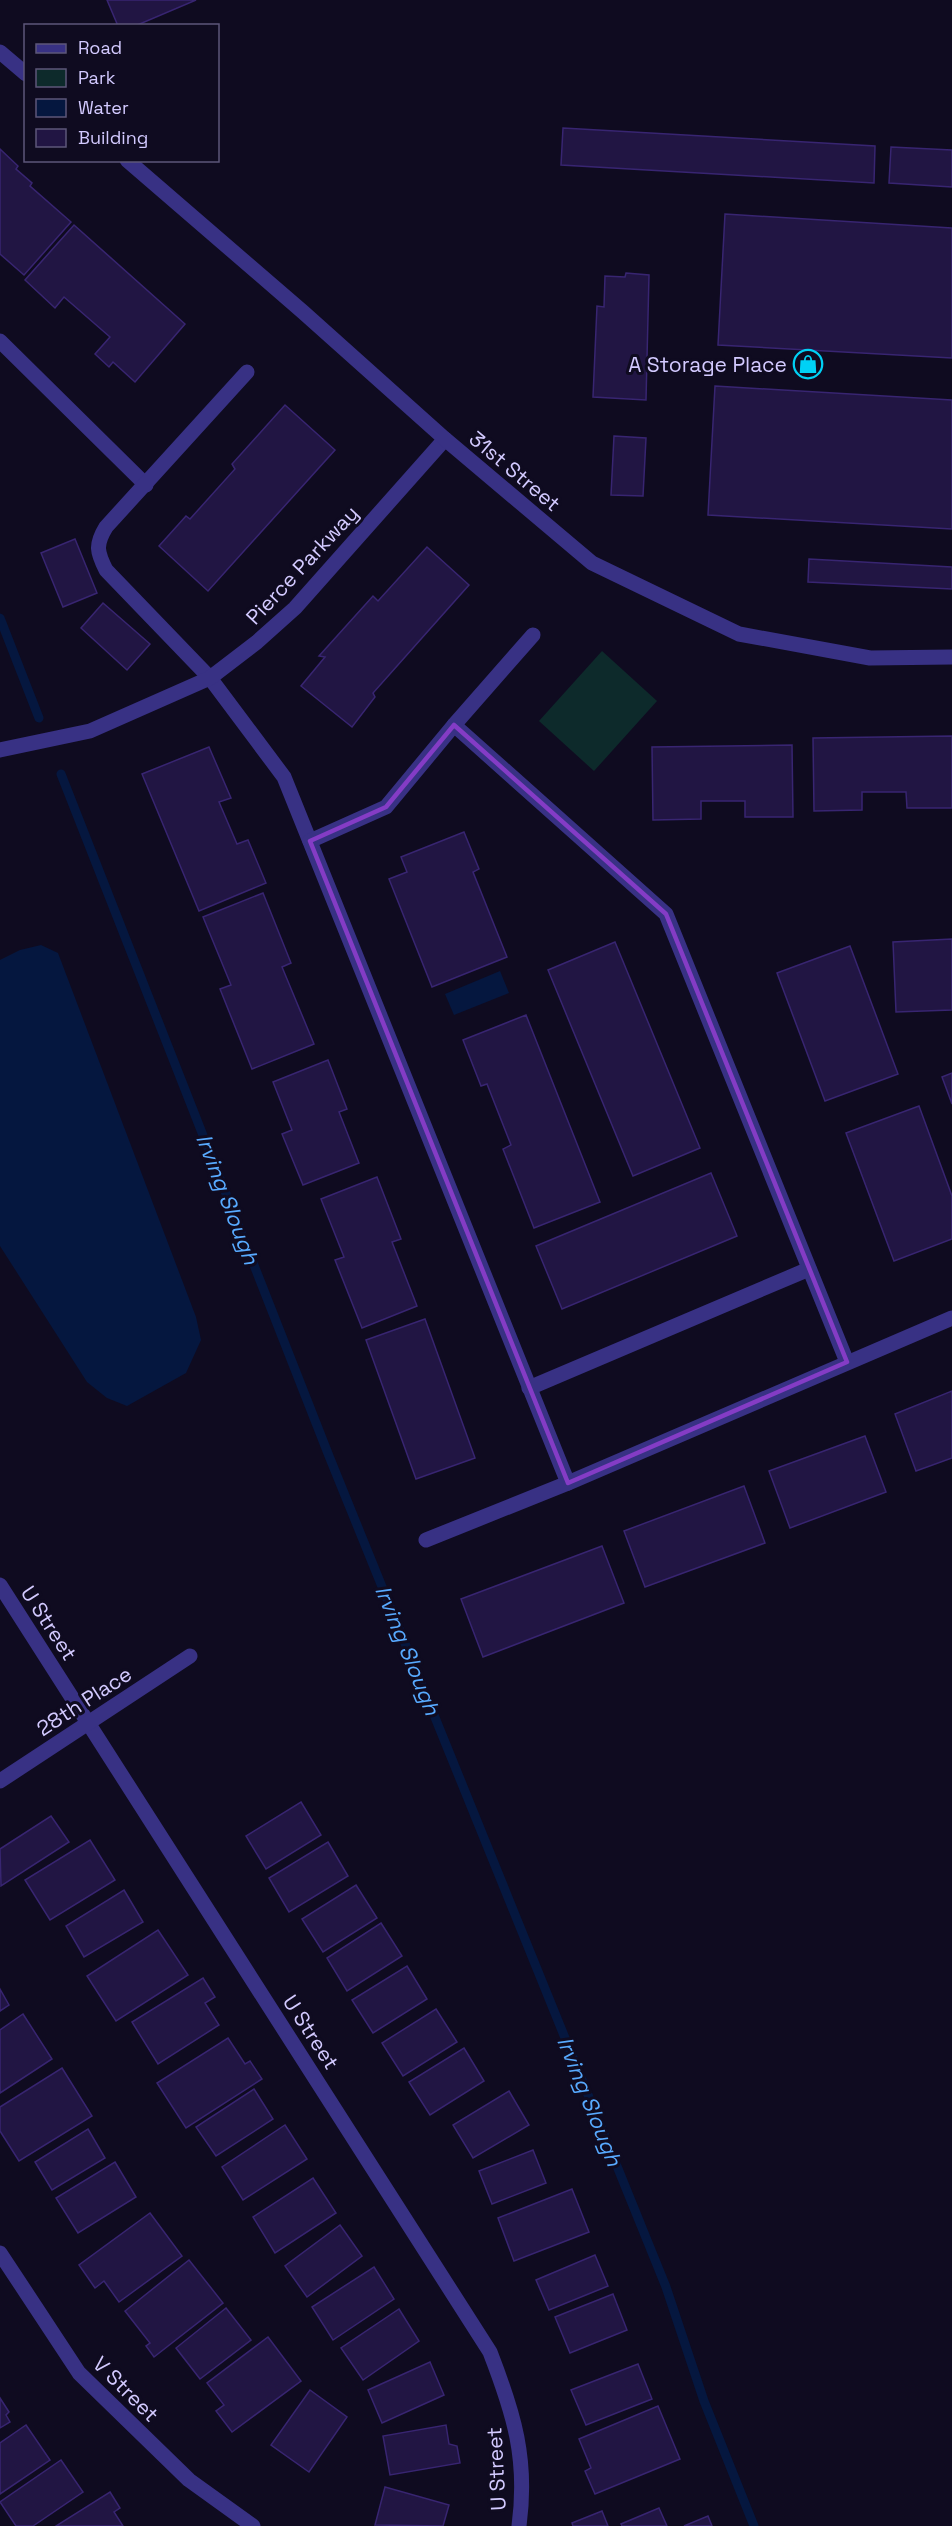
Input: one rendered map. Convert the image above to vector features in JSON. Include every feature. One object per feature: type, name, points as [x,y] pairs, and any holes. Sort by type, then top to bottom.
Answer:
[{"type":"street","points":[[0,52],[24,72]]},
{"type":"street","name":"31st Street","points":[[129,162],[303,312],[445,439],[592,563],[739,634],[870,658],[952,657]]},
{"type":"street","points":[[0,341],[146,485]]},
{"type":"street","points":[[247,372],[106,527],[98,540],[99,556],[106,570],[210,678],[284,777],[568,1483]]},
{"type":"street","name":"Pierce Parkway","points":[[0,750],[90,731],[210,678],[257,642],[294,608],[445,439]]},
{"type":"street","points":[[310,841],[386,807],[533,635]]},
{"type":"street","points":[[454,725],[666,914],[848,1362]]},
{"type":"street","points":[[529,1388],[809,1269]]},
{"type":"street","points":[[426,1540],[568,1483],[952,1318]]},
{"type":"street","name":"U Street","points":[[0,1585],[490,2352],[514,2415],[520,2458],[522,2505],[519,2526]]},
{"type":"street","name":"28th Place","points":[[0,1781],[190,1656]]},
{"type":"street","name":"V Street","points":[[0,2253],[79,2373],[189,2480],[253,2526]]},
{"type":"highlighted area","points":[[454,725],[666,914],[847,1362],[568,1483],[310,841],[386,807]]},
{"type":"green space","points":[[602,651],[657,701],[594,771],[539,721]]},
{"type":"water","points":[[41,945],[58,953],[196,1317],[201,1340],[186,1373],[127,1406],[107,1398],[87,1382],[0,1246],[0,960],[20,950]]},
{"type":"water","points":[[500,971],[509,993],[454,1015],[445,994]]},
{"type":"building","points":[[107,0],[196,0],[140,24],[117,24]]},
{"type":"building","points":[[563,128],[875,146],[874,183],[561,165]]},
{"type":"building","points":[[891,147],[952,150],[952,187],[889,183]]},
{"type":"building","points":[[0,149],[18,166],[16,169],[32,183],[30,186],[71,222],[24,275],[0,254]]},
{"type":"building","points":[[725,214],[952,228],[952,358],[718,345]]},
{"type":"building","points":[[74,225],[185,324],[135,382],[113,362],[109,367],[95,354],[110,337],[64,297],[55,308],[25,280]]},
{"type":"building","points":[[626,273],[649,275],[646,400],[593,397],[597,306],[604,307],[605,276],[625,277]]},
{"type":"building","points":[[715,386],[952,400],[952,529],[708,515]]},
{"type":"building","points":[[285,405],[335,450],[208,591],[159,546],[186,516],[190,519],[235,469],[232,464]]},
{"type":"building","points":[[614,436],[646,438],[643,496],[611,495]]},
{"type":"building","points":[[75,539],[97,593],[63,607],[41,553]]},
{"type":"building","points":[[427,547],[469,585],[373,693],[375,697],[352,727],[301,686],[325,657],[319,656],[373,596],[378,601]]},
{"type":"building","points":[[809,559],[952,567],[952,589],[808,582]]},
{"type":"building","points":[[103,603],[150,644],[127,670],[81,628]]},
{"type":"building","points":[[952,736],[952,808],[907,808],[906,792],[862,792],[862,810],[814,811],[813,738]]},
{"type":"building","points":[[792,745],[793,817],[745,817],[745,801],[701,801],[701,819],[653,820],[652,747]]},
{"type":"building","points":[[209,747],[231,798],[219,802],[237,844],[248,840],[266,883],[199,911],[142,774]]},
{"type":"building","points":[[464,832],[479,869],[473,872],[507,957],[432,987],[389,879],[407,872],[401,857]]},
{"type":"building","points":[[263,893],[291,963],[282,967],[314,1044],[252,1069],[220,989],[231,985],[203,917]]},
{"type":"building","points":[[952,939],[952,1010],[896,1012],[893,942]]},
{"type":"building","points":[[615,942],[700,1148],[633,1176],[548,970]]},
{"type":"building","points":[[850,946],[898,1074],[825,1101],[777,973]]},
{"type":"building","points":[[526,1015],[600,1202],[534,1228],[503,1149],[511,1145],[487,1084],[481,1086],[463,1040]]},
{"type":"building","points":[[328,1060],[347,1109],[339,1112],[359,1163],[303,1185],[282,1134],[292,1130],[273,1082]]},
{"type":"building","points":[[952,1073],[952,1104],[942,1077]]},
{"type":"building","points":[[919,1106],[952,1196],[952,1239],[894,1261],[846,1133]]},
{"type":"building","points":[[711,1173],[737,1236],[562,1309],[536,1246]]},
{"type":"building","points":[[377,1177],[401,1239],[392,1242],[417,1306],[362,1328],[335,1260],[344,1257],[321,1199]]},
{"type":"building","points":[[425,1319],[475,1458],[416,1479],[366,1340]]},
{"type":"building","points":[[952,1391],[952,1458],[916,1471],[895,1414]]},
{"type":"building","points":[[865,1436],[886,1492],[790,1528],[769,1471]]},
{"type":"building","points":[[744,1486],[765,1543],[645,1587],[624,1531]]},
{"type":"building","points":[[602,1546],[624,1603],[483,1657],[461,1599]]},
{"type":"building","points":[[301,1802],[321,1835],[266,1869],[246,1836]]},
{"type":"building","points":[[51,1816],[69,1842],[1,1886],[0,1849]]},
{"type":"building","points":[[90,1840],[115,1880],[50,1920],[25,1880]]},
{"type":"building","points":[[328,1842],[348,1876],[289,1912],[269,1878]]},
{"type":"building","points":[[356,1885],[377,1918],[323,1952],[302,1919]]},
{"type":"building","points":[[124,1890],[143,1922],[84,1957],[66,1926]]},
{"type":"building","points":[[381,1923],[402,1956],[347,1991],[327,1958]]},
{"type":"building","points":[[158,1930],[188,1975],[116,2021],[87,1976]]},
{"type":"building","points":[[407,1966],[427,1999],[373,2033],[352,2000]]},
{"type":"building","points":[[203,1978],[215,1997],[205,2003],[219,2025],[158,2064],[132,2022]]},
{"type":"building","points":[[0,1989],[9,2005],[0,2011]]},
{"type":"building","points":[[436,2009],[457,2042],[403,2076],[382,2043]]},
{"type":"building","points":[[23,2014],[52,2059],[0,2093],[0,2030]]},
{"type":"building","points":[[228,2038],[245,2064],[250,2061],[262,2079],[186,2128],[157,2083]]},
{"type":"building","points":[[464,2048],[484,2081],[430,2115],[409,2082]]},
{"type":"building","points":[[62,2068],[92,2116],[19,2161],[0,2131],[0,2107]]},
{"type":"building","points":[[254,2089],[273,2119],[216,2156],[196,2127]]},
{"type":"building","points":[[509,2091],[529,2125],[473,2158],[453,2125]]},
{"type":"building","points":[[285,2125],[307,2159],[243,2200],[222,2167]]},
{"type":"building","points":[[88,2129],[105,2158],[52,2190],[35,2162]]},
{"type":"building","points":[[533,2150],[546,2183],[492,2204],[479,2171]]},
{"type":"building","points":[[115,2162],[136,2197],[78,2233],[56,2198]]},
{"type":"building","points":[[313,2178],[336,2213],[275,2253],[253,2217]]},
{"type":"building","points":[[572,2189],[589,2232],[514,2261],[498,2218]]},
{"type":"building","points":[[150,2213],[182,2256],[119,2302],[104,2281],[95,2288],[79,2265]]},
{"type":"building","points":[[340,2225],[362,2256],[307,2297],[285,2266]]},
{"type":"building","points":[[595,2255],[608,2286],[549,2310],[536,2280]]},
{"type":"building","points":[[189,2260],[223,2303],[154,2357],[146,2346],[150,2343],[125,2311]]},
{"type":"building","points":[[374,2267],[394,2299],[333,2340],[312,2307]]},
{"type":"building","points":[[613,2294],[627,2330],[570,2353],[555,2317]]},
{"type":"building","points":[[226,2308],[251,2340],[200,2379],[176,2348]]},
{"type":"building","points":[[399,2309],[419,2341],[363,2380],[341,2348]]},
{"type":"building","points":[[268,2337],[301,2381],[232,2432],[216,2411],[224,2405],[207,2383]]},
{"type":"building","points":[[430,2362],[444,2395],[382,2423],[368,2390]]},
{"type":"building","points":[[638,2364],[652,2399],[586,2425],[571,2390]]},
{"type":"building","points":[[310,2390],[347,2417],[309,2472],[271,2445]]},
{"type":"building","points":[[0,2398],[9,2412],[6,2415],[10,2422],[0,2428]]},
{"type":"building","points":[[658,2406],[680,2459],[595,2494],[585,2471],[591,2468],[579,2439]]},
{"type":"building","points":[[26,2425],[50,2460],[0,2494],[0,2443]]},
{"type":"building","points":[[446,2425],[449,2444],[457,2446],[460,2463],[390,2475],[383,2436]]},
{"type":"building","points":[[61,2460],[83,2492],[33,2526],[16,2526],[0,2502]]},
{"type":"building","points":[[385,2487],[449,2505],[443,2526],[375,2525]]},
{"type":"building","points":[[110,2492],[120,2508],[114,2512],[123,2526],[56,2526]]},
{"type":"building","points":[[659,2508],[667,2526],[622,2526],[621,2524]]},
{"type":"building","points":[[602,2511],[608,2526],[573,2526],[572,2523]]},
{"type":"building","points":[[708,2516],[712,2526],[684,2526]]},
{"type":"waterway","name":"Irving Slough","points":[[0,618],[39,718]]},
{"type":"waterway","name":"Irving Slough","points":[[61,774],[329,1456],[666,2287],[704,2401],[754,2526]]},
{"type":"place","name":"A Storage Place","points":[[808,364]]}]
